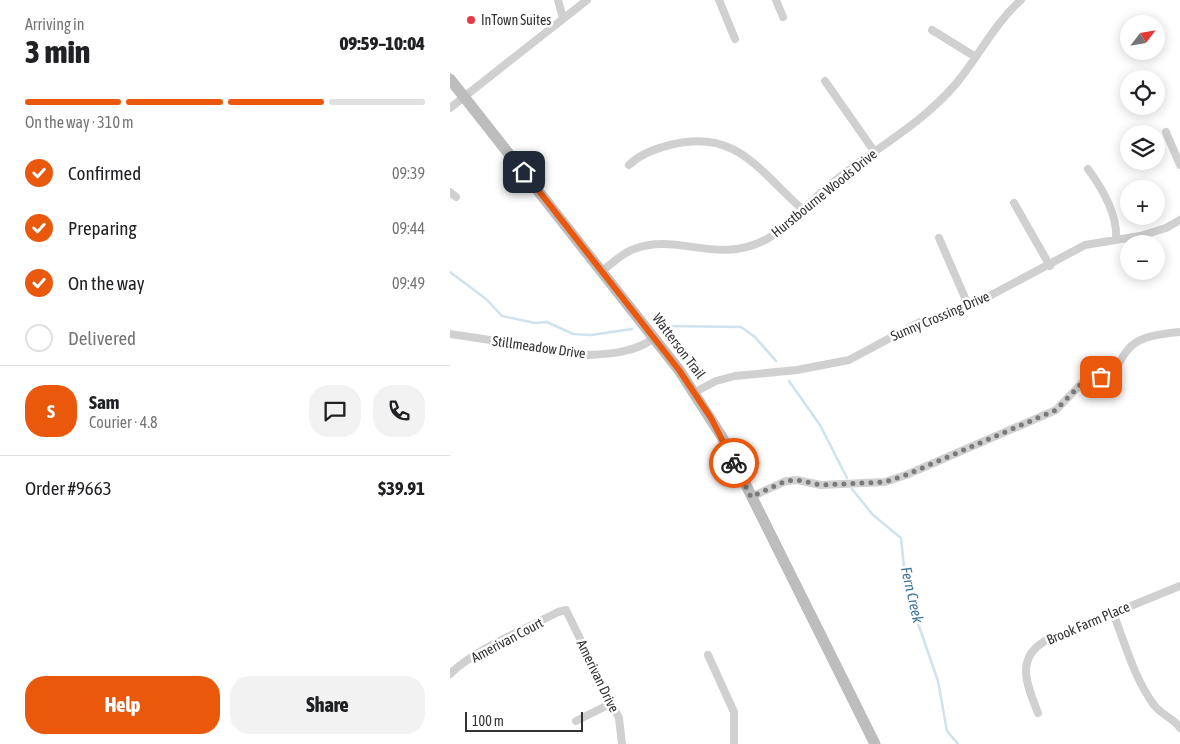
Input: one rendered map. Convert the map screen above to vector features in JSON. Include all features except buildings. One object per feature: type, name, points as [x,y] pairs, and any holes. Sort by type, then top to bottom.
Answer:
[{"type":"main road","name":"Watterson Trail","points":[[450,79],[603,270],[695,392],[722,437],[875,744]]},
{"type":"street","points":[[558,0],[563,18]]},
{"type":"street","points":[[450,108],[587,0]]},
{"type":"street","points":[[719,0],[735,39]]},
{"type":"street","points":[[776,0],[783,17]]},
{"type":"street","name":"Hurstbourne Woods Drive","points":[[603,270],[625,253],[646,245],[664,244],[711,251],[744,248],[769,238],[835,180],[874,151],[912,127],[931,110],[955,85],[1002,19],[1021,0]]},
{"type":"street","points":[[932,30],[974,56]]},
{"type":"street","points":[[825,81],[874,151]]},
{"type":"street","points":[[1166,132],[1180,165]]},
{"type":"street","points":[[629,165],[641,155],[679,142],[704,140],[722,143],[751,160],[802,209]]},
{"type":"street","points":[[1088,169],[1105,195],[1112,212],[1116,240]]},
{"type":"street","points":[[1014,203],[1050,266]]},
{"type":"street","name":"Sunny Crossing Drive","points":[[695,392],[716,380],[735,376],[797,370],[849,360],[920,322],[969,307],[1050,266],[1085,245],[1152,233],[1180,220]]},
{"type":"street","points":[[939,238],[969,307]]},
{"type":"street","points":[[751,497],[786,481],[797,480],[821,485],[885,482],[922,469],[1056,410],[1083,382],[1115,373],[1124,352],[1141,338],[1180,332]]},
{"type":"street","name":"Stillmeadow Drive","points":[[450,334],[589,355],[608,354],[641,346],[654,338]]},
{"type":"street","name":"Brook Farm Place","points":[[1038,713],[1027,683],[1028,656],[1032,649],[1045,641],[1180,586]]},
{"type":"street","name":"Amerivan Court","points":[[450,674],[464,662],[558,612],[566,610]]},
{"type":"street","name":"Amerivan Drive","points":[[566,610],[619,718],[622,744]]},
{"type":"street","points":[[1112,613],[1146,694],[1155,707],[1177,723],[1180,728]]},
{"type":"street","points":[[708,655],[734,712],[734,744]]},
{"type":"street","points":[[576,721],[612,703]]},
{"type":"waterway","name":"Fern Creek","points":[[450,272],[486,299],[502,316],[535,323],[547,322],[573,334],[591,335],[632,329]]},
{"type":"waterway","name":"Fern Creek","points":[[662,326],[741,327],[755,337],[776,361]]},
{"type":"waterway","name":"Fern Creek","points":[[789,381],[820,425],[847,478]]},
{"type":"waterway","name":"Fern Creek","points":[[852,489],[873,515],[901,538],[904,567],[911,583],[909,587],[911,603],[938,681],[947,731],[958,744]]},
{"type":"way so far","points":[[734,463],[751,497],[786,481],[797,480],[821,485],[885,482],[922,469],[1056,410],[1066,403],[1083,382],[1101,377]]},
{"type":"place","name":"InTown Suites","points":[[471,20]]},
{"type":"route","points":[[524,172],[603,270],[695,392],[722,437],[734,463]]}]
